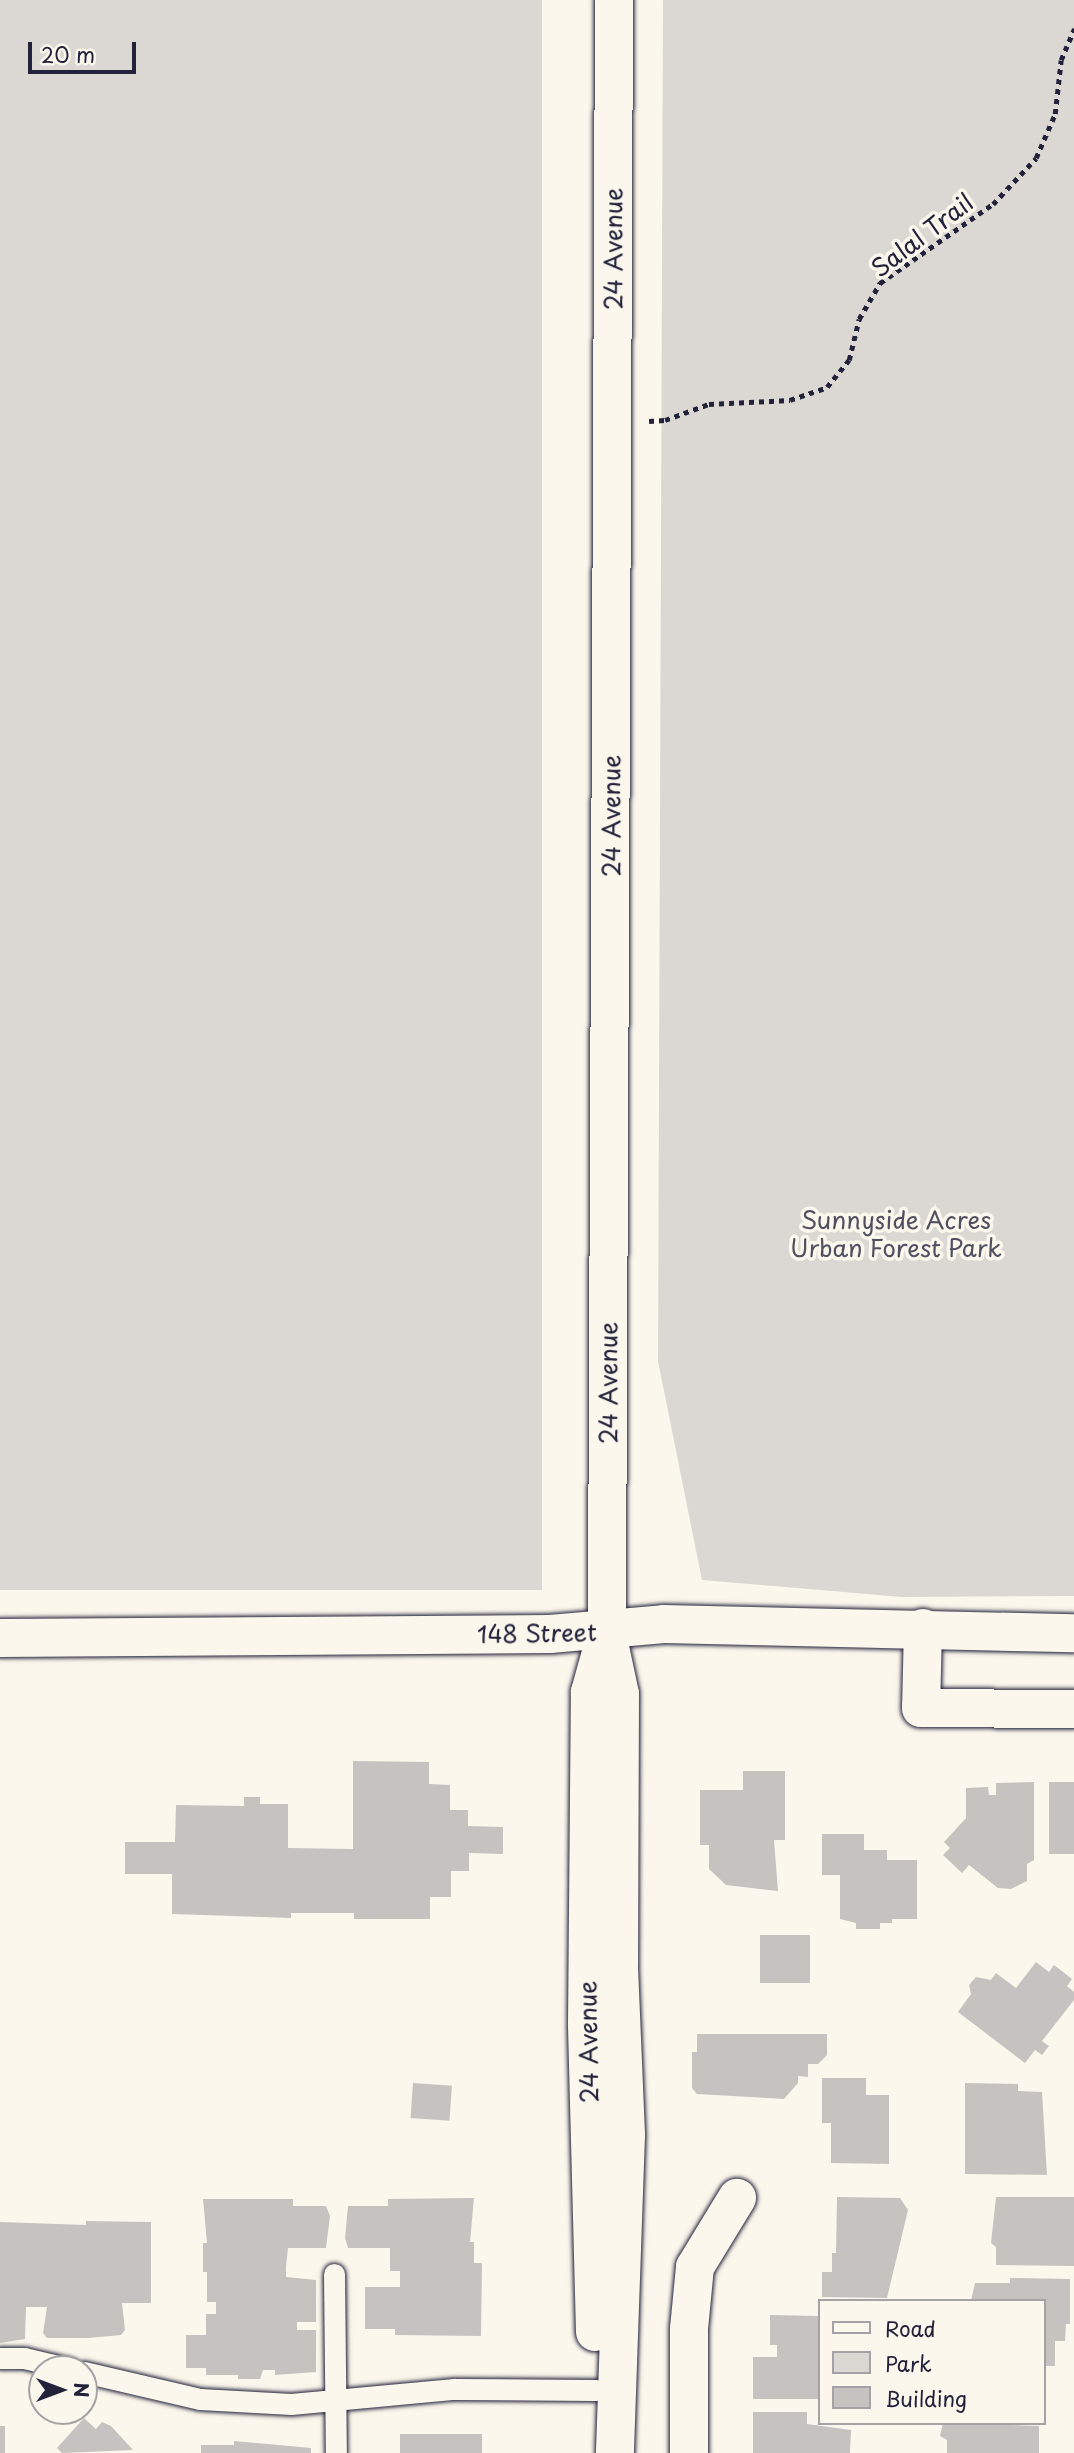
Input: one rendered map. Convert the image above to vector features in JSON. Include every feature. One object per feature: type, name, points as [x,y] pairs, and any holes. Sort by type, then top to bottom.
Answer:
[{"type":"main road","name":"24 Avenue","points":[[614,0],[607,1633],[620,1694],[619,1967],[626,2135],[615,2453]]},
{"type":"main road","name":"148 Street","points":[[0,1637],[607,1633],[664,1624],[1074,1633]]},
{"type":"main road","points":[[923,1628],[922,1708],[1074,1709]]},
{"type":"main road","name":"24 Avenue","points":[[596,2453],[587,2024],[590,1692],[607,1633]]},
{"type":"main road","points":[[689,2453],[689,2329],[695,2267],[737,2198]]},
{"type":"lane","points":[[334,2274],[336,2453]]},
{"type":"lane","points":[[0,2358],[28,2362]]},
{"type":"lane","points":[[98,2375],[200,2399],[336,2402],[454,2389],[596,2390]]},
{"type":"path","name":"Salal Trail","points":[[613,422],[665,420],[709,404],[748,398],[790,400],[827,387],[849,360],[859,319],[880,283],[993,204],[1036,158],[1055,114],[1061,60],[1074,29]]},
{"type":"green space","points":[[0,0],[542,0],[542,1590],[0,1590]]},
{"type":"green space","name":"Sunnyside Acres Urban Forest Park","points":[[663,0],[1074,0],[1074,1596],[902,1597],[702,1580],[658,1361]]},
{"type":"building","points":[[353,1761],[429,1762],[429,1784],[450,1785],[450,1810],[468,1810],[468,1826],[503,1827],[503,1854],[469,1853],[469,1871],[451,1871],[451,1897],[430,1897],[430,1919],[354,1919],[354,1913],[291,1913],[291,1918],[172,1914],[172,1874],[125,1874],[125,1842],[175,1842],[176,1805],[244,1806],[244,1797],[260,1797],[260,1804],[288,1804],[288,1848],[353,1849]]},
{"type":"building","points":[[743,1771],[785,1771],[785,1840],[774,1840],[778,1891],[726,1885],[709,1869],[709,1845],[700,1845],[700,1790],[743,1790]]},
{"type":"building","points":[[1034,1782],[1034,1860],[1027,1864],[1027,1881],[1011,1889],[998,1888],[969,1865],[962,1873],[943,1855],[950,1848],[944,1842],[966,1818],[966,1788],[988,1787],[989,1795],[996,1795],[996,1783]]},
{"type":"building","points":[[1049,1782],[1074,1782],[1074,1854],[1049,1854]]},
{"type":"building","points":[[822,1834],[864,1834],[864,1850],[887,1850],[887,1860],[917,1860],[917,1919],[892,1919],[892,1923],[880,1923],[880,1929],[856,1929],[856,1923],[840,1919],[840,1875],[822,1875]]},
{"type":"building","points":[[760,1935],[810,1935],[810,1983],[760,1983]]},
{"type":"building","points":[[1036,1962],[1049,1972],[1054,1965],[1072,1979],[1067,1986],[1074,1992],[1074,2000],[1042,2041],[1049,2046],[1042,2055],[1035,2050],[1025,2063],[958,2012],[971,1994],[969,1985],[976,1977],[991,1980],[996,1973],[1016,1988]]},
{"type":"building","points":[[697,2034],[827,2034],[827,2055],[818,2064],[808,2064],[808,2077],[798,2076],[798,2083],[784,2099],[697,2094],[692,2088],[692,2052],[697,2052]]},
{"type":"building","points":[[822,2078],[866,2078],[866,2095],[889,2095],[889,2164],[831,2163],[831,2123],[822,2123]]},
{"type":"building","points":[[413,2083],[452,2086],[449,2121],[411,2118]]},
{"type":"building","points":[[965,2083],[1018,2084],[1018,2091],[1042,2092],[1047,2175],[965,2174]]},
{"type":"building","points":[[837,2197],[900,2198],[908,2210],[887,2298],[822,2297],[822,2272],[832,2272],[832,2253],[836,2253]]},
{"type":"building","points":[[996,2197],[1074,2197],[1074,2266],[996,2265],[996,2247],[991,2243]]},
{"type":"building","points":[[474,2198],[470,2242],[474,2242],[474,2263],[482,2263],[481,2336],[395,2335],[395,2329],[365,2329],[365,2287],[400,2287],[400,2271],[390,2271],[390,2248],[348,2248],[345,2238],[348,2206],[388,2206],[388,2199]]},
{"type":"building","points":[[203,2199],[293,2199],[293,2206],[326,2206],[330,2216],[326,2248],[288,2248],[286,2267],[286,2277],[316,2280],[316,2322],[297,2322],[297,2330],[316,2330],[316,2372],[275,2375],[275,2370],[263,2370],[260,2379],[238,2379],[238,2375],[206,2375],[206,2368],[186,2368],[186,2335],[206,2335],[206,2314],[216,2314],[216,2302],[207,2302],[207,2272],[203,2272],[203,2243],[207,2243]]},
{"type":"building","points":[[86,2221],[151,2222],[151,2303],[122,2303],[125,2330],[121,2335],[88,2338],[47,2338],[43,2333],[47,2307],[26,2307],[25,2339],[0,2343],[0,2222],[86,2225]]},
{"type":"building","points":[[1010,2278],[1070,2279],[1070,2324],[1066,2324],[1065,2341],[1055,2341],[1055,2366],[1046,2366],[1046,2299],[971,2299],[975,2283],[1010,2283]]},
{"type":"building","points":[[770,2315],[818,2316],[818,2399],[753,2399],[753,2357],[777,2357],[777,2345],[770,2345]]},
{"type":"building","points":[[753,2412],[807,2412],[807,2424],[851,2430],[850,2453],[753,2453]]},
{"type":"building","points":[[102,2422],[111,2426],[133,2450],[62,2453],[57,2448],[78,2425],[92,2425],[96,2429]]},
{"type":"building","points":[[943,2425],[1039,2426],[1039,2453],[947,2453],[947,2440],[940,2436]]},
{"type":"building","points":[[0,2426],[5,2426],[5,2453],[0,2453]]},
{"type":"building","points":[[400,2434],[482,2434],[482,2453],[400,2453]]},
{"type":"building","points":[[234,2441],[311,2448],[311,2453],[201,2453],[201,2445],[234,2445]]}]
